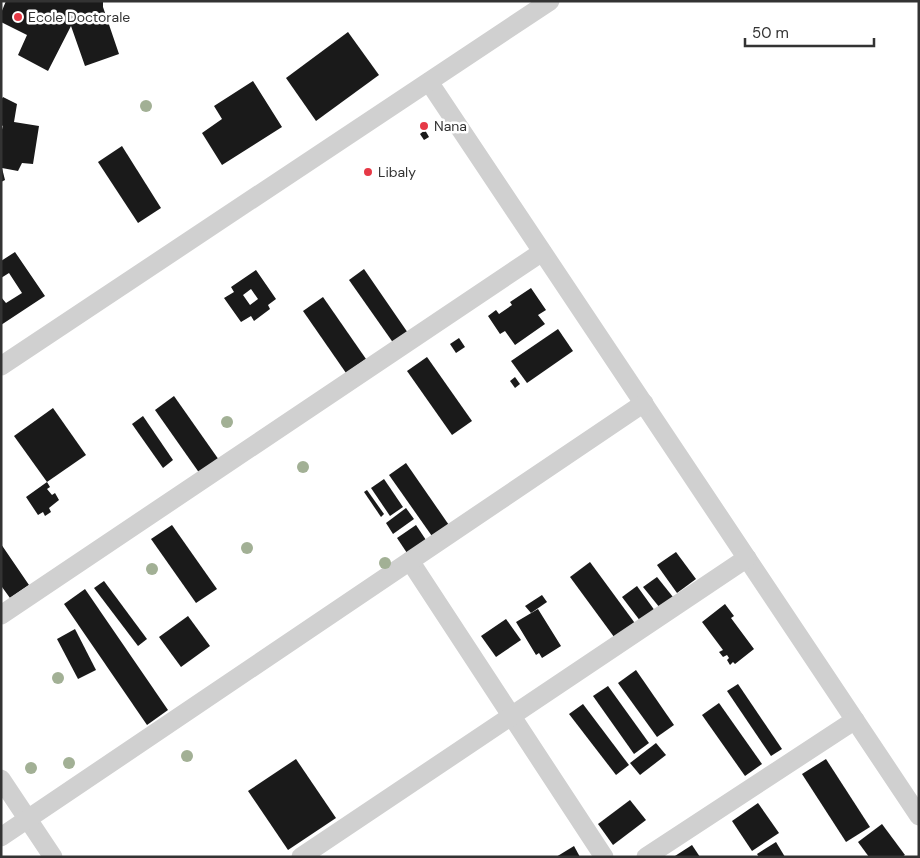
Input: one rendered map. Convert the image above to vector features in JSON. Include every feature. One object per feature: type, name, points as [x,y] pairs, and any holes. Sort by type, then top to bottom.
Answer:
[{"type":"street","points":[[1,366],[550,1]]},
{"type":"street","points":[[429,82],[919,816]]},
{"type":"street","points":[[1,615],[542,252]]},
{"type":"street","points":[[1,837],[644,403]]},
{"type":"street","points":[[300,857],[747,558]]},
{"type":"street","points":[[410,561],[604,857]]},
{"type":"street","points":[[646,857],[855,720]]},
{"type":"street","points":[[1,779],[53,857]]},
{"type":"building","points":[[6,1],[103,1],[103,7],[119,54],[85,66],[71,26],[48,71],[18,55],[27,35],[1,22],[1,13]]},
{"type":"building","points":[[348,32],[379,75],[316,121],[286,78]]},
{"type":"building","points":[[253,81],[282,127],[222,165],[202,133],[222,119],[214,106]]},
{"type":"building","points":[[3,97],[17,104],[14,122],[39,126],[33,164],[22,163],[18,171],[2,168],[5,180],[1,182],[1,133],[3,126],[1,125],[1,100]]},
{"type":"building","points":[[425,130],[429,137],[424,140],[420,134]]},
{"type":"building","points":[[122,146],[161,208],[138,223],[98,162]]},
{"type":"building","points":[[15,252],[45,296],[1,325],[1,297],[6,303],[22,293],[9,273],[1,278],[1,261]]},
{"type":"building","points":[[364,269],[408,333],[394,344],[349,280]]},
{"type":"building","points":[[256,270],[276,299],[268,305],[270,309],[254,321],[251,316],[241,322],[224,298],[234,292],[231,287]],"holes":[[[251,289],[258,299],[250,305],[243,295]]]},
{"type":"building","points":[[531,288],[546,310],[538,315],[545,324],[515,345],[505,331],[500,334],[488,316],[496,310],[499,314],[512,305],[510,302]]},
{"type":"building","points":[[323,297],[366,359],[346,373],[303,311]]},
{"type":"building","points":[[558,329],[573,351],[527,383],[511,361]]},
{"type":"building","points":[[459,338],[465,347],[456,353],[450,344]]},
{"type":"building","points":[[427,357],[472,421],[452,435],[407,371]]},
{"type":"building","points":[[515,377],[520,384],[515,388],[510,381]]},
{"type":"building","points":[[174,396],[219,460],[200,474],[155,410]]},
{"type":"building","points":[[53,408],[86,455],[47,482],[14,436]]},
{"type":"building","points":[[143,416],[173,460],[163,468],[132,424]]},
{"type":"building","points":[[406,463],[451,528],[434,539],[389,475]]},
{"type":"building","points":[[384,479],[403,507],[390,516],[371,488]]},
{"type":"building","points":[[47,482],[50,487],[47,489],[52,495],[55,493],[59,500],[49,508],[51,512],[45,516],[43,512],[38,515],[26,497]]},
{"type":"building","points":[[367,490],[384,514],[381,517],[364,492]]},
{"type":"building","points":[[406,508],[414,519],[393,534],[386,523]]},
{"type":"building","points":[[172,525],[217,589],[196,603],[151,539]]},
{"type":"building","points":[[416,525],[428,543],[409,556],[397,538]]},
{"type":"building","points":[[1,544],[29,585],[10,598],[1,587]]},
{"type":"building","points":[[676,552],[696,579],[677,593],[657,565]]},
{"type":"building","points":[[590,562],[637,626],[617,641],[570,577]]},
{"type":"building","points":[[657,577],[673,597],[660,608],[643,587]]},
{"type":"building","points":[[104,581],[147,639],[138,646],[94,588]]},
{"type":"building","points":[[637,586],[658,615],[644,626],[622,597]]},
{"type":"building","points":[[85,589],[168,710],[147,725],[64,604]]},
{"type":"building","points":[[542,595],[547,602],[531,613],[525,606]]},
{"type":"building","points":[[725,604],[734,616],[731,618],[754,649],[735,664],[733,662],[730,665],[727,660],[729,658],[727,655],[723,657],[719,652],[723,650],[702,622]]},
{"type":"building","points":[[538,609],[561,646],[542,658],[539,653],[536,655],[516,622]]},
{"type":"building","points":[[188,616],[210,646],[181,667],[159,637]]},
{"type":"building","points":[[506,619],[521,640],[496,657],[481,636]]},
{"type":"building","points":[[75,629],[96,670],[78,679],[57,639]]},
{"type":"building","points":[[636,670],[674,725],[657,737],[618,683]]},
{"type":"building","points":[[738,684],[782,749],[771,756],[727,691]]},
{"type":"building","points":[[608,686],[649,743],[634,754],[593,696]]},
{"type":"building","points":[[719,703],[762,764],[745,776],[702,715]]},
{"type":"building","points":[[583,704],[629,765],[616,775],[569,714]]},
{"type":"building","points":[[656,743],[666,755],[640,775],[630,763]]},
{"type":"building","points":[[296,759],[336,818],[288,850],[248,791]]},
{"type":"building","points":[[826,759],[870,827],[846,842],[802,774]]},
{"type":"building","points":[[630,800],[646,820],[613,845],[598,824]]},
{"type":"building","points":[[758,803],[779,833],[752,851],[732,821]]},
{"type":"building","points":[[882,824],[905,855],[902,857],[869,857],[858,842]]},
{"type":"building","points":[[776,842],[785,857],[759,857],[757,854]]},
{"type":"building","points":[[692,845],[700,857],[675,856]]},
{"type":"building","points":[[574,846],[580,857],[556,857]]},
{"type":"place","name":"Ecole Doctorale","points":[[18,17]]},
{"type":"place","name":"Nana","points":[[424,126]]},
{"type":"place","name":"Libaly","points":[[368,172]]}]
